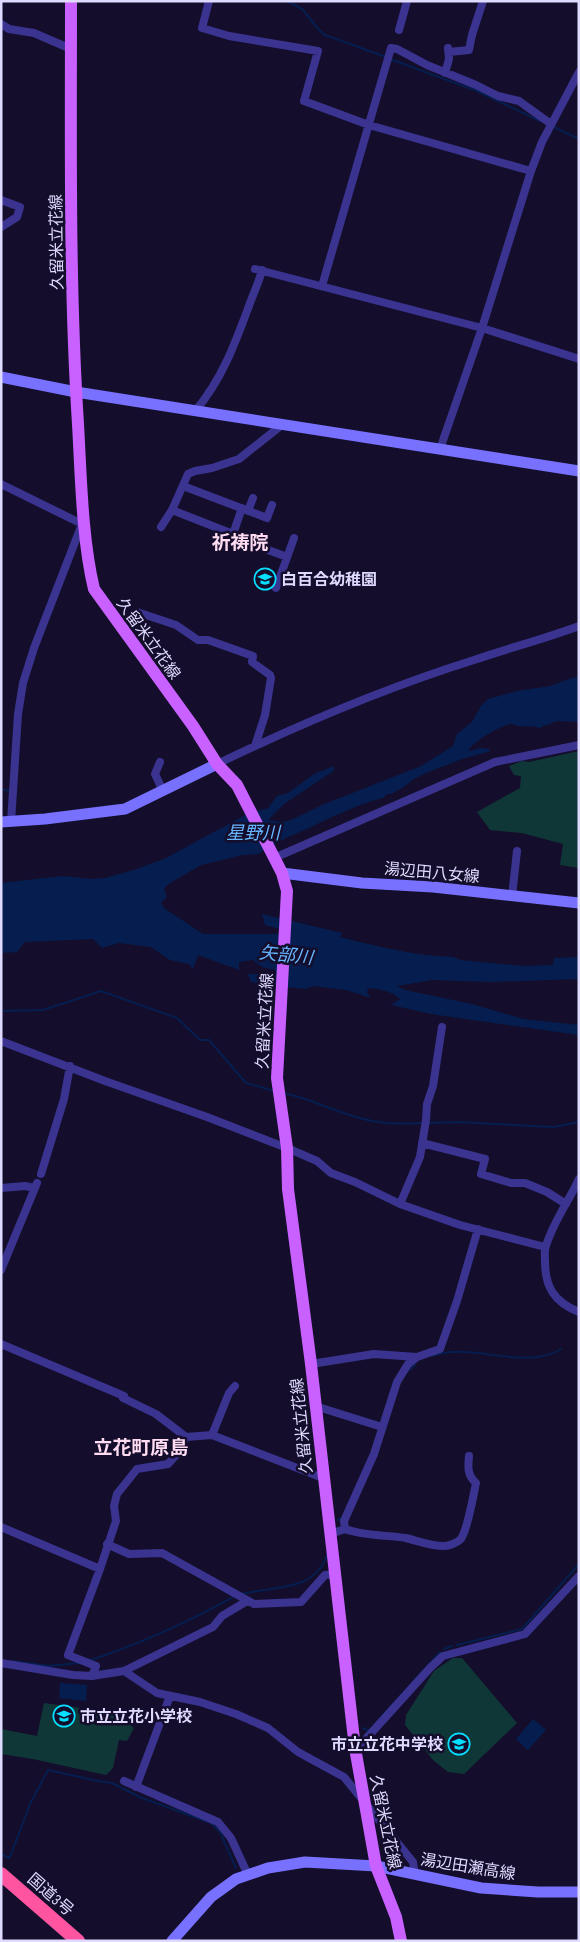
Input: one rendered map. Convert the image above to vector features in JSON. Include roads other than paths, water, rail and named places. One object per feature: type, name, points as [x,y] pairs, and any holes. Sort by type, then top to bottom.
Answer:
[{"type":"highway","name":"国道3号","points":[[1,1874],[78,1941]]},
{"type":"main road","name":"久留米立花線","points":[[71,1],[71,158],[76,392],[84,525],[90,571],[94,589],[193,726],[217,764],[237,785],[282,873],[287,892],[277,1078],[287,1148],[288,1189],[311,1364],[362,1798],[376,1866],[396,1917],[401,1941]]},
{"type":"street","points":[[209,1],[202,28],[229,36],[318,51],[304,101],[369,125],[531,171]]},
{"type":"street","points":[[399,30],[407,1]]},
{"type":"street","points":[[445,73],[449,59],[448,50],[469,50],[483,1]]},
{"type":"street","points":[[1,24],[9,29],[34,33],[71,49]]},
{"type":"street","points":[[322,286],[391,48],[397,49],[445,73],[476,84],[498,96],[519,100],[551,124]]},
{"type":"street","points":[[440,449],[482,328],[531,171],[542,142],[579,72]]},
{"type":"street","points":[[570,87],[579,90]]},
{"type":"street","points":[[1,200],[23,206],[17,218],[1,227]]},
{"type":"street","points":[[196,410],[209,394],[229,358],[259,283],[259,270],[482,328],[579,359]]},
{"type":"street","points":[[1,377],[76,392],[579,471]]},
{"type":"street","points":[[161,527],[172,510],[188,474],[195,470],[212,468],[239,459],[283,424]]},
{"type":"street","points":[[1,484],[84,525],[34,648],[23,683],[6,822],[125,809],[255,746],[412,682],[579,626]]},
{"type":"street","points":[[183,486],[267,518],[272,505]]},
{"type":"street","points":[[234,534],[253,498]]},
{"type":"street","points":[[172,510],[287,557]]},
{"type":"street","points":[[276,588],[294,538]]},
{"type":"street","points":[[138,612],[176,625],[198,640],[208,640],[254,656],[252,662],[270,675],[271,678],[265,715],[255,746]]},
{"type":"street","points":[[273,856],[496,762],[579,745]]},
{"type":"street","points":[[160,762],[155,774],[163,791]]},
{"type":"street","points":[[512,896],[517,850]]},
{"type":"street","name":"湯辺田八女線","points":[[282,873],[362,882],[433,886],[579,903]]},
{"type":"street","points":[[400,1204],[420,1157],[426,1124],[427,1104],[433,1086],[442,1027]]},
{"type":"street","points":[[1,1041],[287,1148],[317,1161],[331,1173],[355,1182],[400,1204],[441,1219],[545,1247]]},
{"type":"street","points":[[41,1174],[64,1099],[70,1066]]},
{"type":"street","points":[[422,1143],[485,1159],[481,1174],[511,1183],[525,1183],[547,1192],[566,1204]]},
{"type":"street","points":[[579,1179],[545,1247],[545,1272],[548,1286],[565,1306],[579,1312]]},
{"type":"street","points":[[1,1188],[36,1186],[1,1270]]},
{"type":"street","points":[[345,1529],[344,1521],[374,1454],[400,1376],[408,1364],[417,1357],[440,1349],[457,1301],[478,1229]]},
{"type":"street","points":[[1,1344],[124,1396],[123,1398],[156,1414],[186,1437],[212,1435],[323,1478]]},
{"type":"street","points":[[311,1364],[374,1354],[417,1357]]},
{"type":"street","points":[[212,1435],[229,1393],[235,1386]]},
{"type":"street","points":[[315,1406],[382,1427]]},
{"type":"street","points":[[92,1676],[96,1666],[68,1656],[116,1521],[114,1506],[117,1494],[137,1469],[168,1464],[176,1455],[186,1437]]},
{"type":"street","points":[[330,1534],[345,1529],[445,1546],[460,1540],[476,1483],[468,1469],[469,1456]]},
{"type":"street","points":[[1,1527],[100,1569]]},
{"type":"street","points":[[107,1544],[129,1554],[162,1553],[254,1604],[301,1602],[325,1575],[335,1574]]},
{"type":"street","points":[[355,1748],[364,1741],[443,1656],[526,1634],[579,1576]]},
{"type":"street","points":[[1,1663],[44,1671],[92,1676],[124,1671],[213,1627],[222,1616],[247,1601]]},
{"type":"street","points":[[124,1671],[150,1690],[200,1702],[236,1714],[268,1728],[298,1752],[344,1778],[413,1862],[415,1875]]},
{"type":"street","points":[[136,1787],[170,1696]]},
{"type":"street","points":[[124,1781],[218,1822],[231,1838],[248,1875]]},
{"type":"street","name":"湯辺田瀬高線","points":[[172,1941],[211,1897],[236,1879],[268,1868],[306,1862],[376,1866],[481,1888],[538,1892],[579,1892]]},
{"type":"water","points":[[579,677],[579,722],[557,721],[539,728],[511,724],[501,727],[487,734],[468,751],[483,748],[491,751],[462,759],[426,773],[383,798],[341,813],[273,844],[259,854],[243,855],[201,865],[167,885],[164,890],[167,897],[161,902],[164,908],[203,934],[278,934],[280,929],[265,925],[262,914],[342,933],[340,937],[376,946],[412,953],[452,957],[460,960],[524,966],[553,965],[554,958],[579,957],[579,979],[490,982],[432,980],[397,986],[405,990],[472,1004],[523,1019],[579,1025],[579,1035],[431,1014],[391,1005],[400,999],[389,992],[377,989],[368,988],[367,993],[371,998],[346,990],[313,986],[306,989],[251,982],[248,974],[276,974],[275,970],[262,967],[253,960],[239,962],[239,970],[198,955],[193,969],[189,964],[170,960],[151,947],[119,943],[102,948],[93,939],[25,942],[17,952],[1,953],[1,883],[63,876],[91,879],[105,878],[134,870],[166,858],[247,814],[268,808],[277,796],[288,793],[314,774],[334,766],[332,772],[284,804],[268,820],[282,822],[291,820],[322,805],[421,766],[453,746],[457,734],[472,722],[481,706],[488,699],[517,691],[550,686]]},
{"type":"water","points":[[60,1683],[87,1685],[86,1701],[59,1698]]},
{"type":"water","points":[[533,1719],[546,1730],[528,1750],[516,1739]]},
{"type":"waterway","points":[[287,1],[302,9],[325,35],[386,57]]},
{"type":"waterway","points":[[390,59],[477,91],[540,121]]},
{"type":"waterway","points":[[554,127],[579,139]]},
{"type":"waterway","points":[[1,789],[9,791]]},
{"type":"waterway","points":[[1,1011],[43,1010],[101,991],[177,1018],[200,1040],[209,1040],[246,1083],[275,1091]]},
{"type":"waterway","points":[[284,1093],[372,1121],[397,1124],[422,1123]]},
{"type":"waterway","points":[[427,1123],[458,1122],[553,1127],[579,1122]]},
{"type":"waterway","points":[[431,1356],[448,1352],[461,1352],[527,1358],[551,1354],[561,1349]]},
{"type":"waterway","points":[[407,1372],[415,1365]]},
{"type":"waterway","points":[[242,1594],[279,1588],[303,1581],[313,1576],[321,1567],[327,1555]]},
{"type":"waterway","points":[[457,1645],[522,1629],[579,1564]]},
{"type":"waterway","points":[[88,1661],[163,1632],[235,1596]]},
{"type":"waterway","points":[[444,1649],[452,1646]]},
{"type":"waterway","points":[[375,1724],[440,1652]]},
{"type":"waterway","points":[[12,1661],[49,1666],[79,1663]]},
{"type":"waterway","points":[[363,1728],[369,1731],[370,1729]]},
{"type":"waterway","points":[[1,1854],[9,1858],[31,1802],[48,1770],[112,1783],[142,1798],[211,1823],[220,1832],[236,1868]]},
{"type":"place","name":"白百合幼稚園","points":[[265,579]]},
{"type":"place","name":"市立立花小学校","points":[[64,1716]]},
{"type":"place","name":"市立立花中学校","points":[[459,1744]]},
{"type":"district","name":"祈祷院","points":[[240,542]]},
{"type":"district","name":"立花町原島","points":[[141,1447]]},
{"type":"water label","name":"星野川","points":[[253,833]]},
{"type":"water label","name":"矢部川","points":[[286,955]]}]
